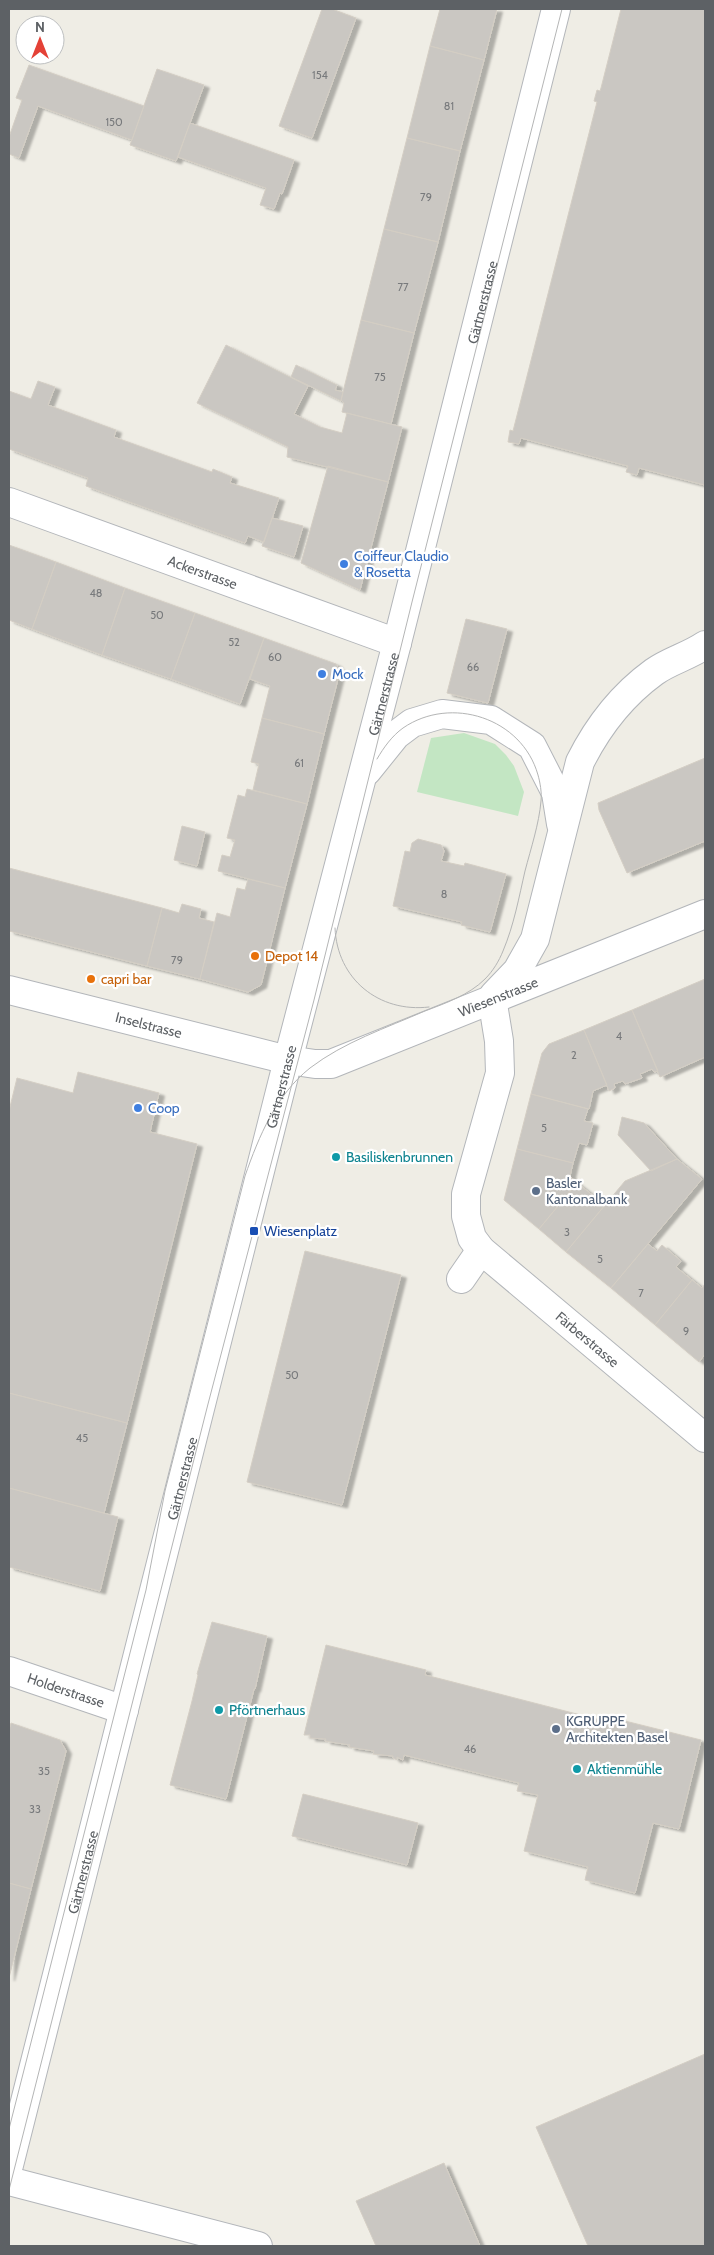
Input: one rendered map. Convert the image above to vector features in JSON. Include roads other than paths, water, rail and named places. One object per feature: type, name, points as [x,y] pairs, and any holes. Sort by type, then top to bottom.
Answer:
[{"type":"street","name":"Gärtnerstrasse","points":[[9,2165],[288,1060],[397,643],[556,9]]},
{"type":"street","name":"Ackerstrasse","points":[[9,502],[397,643]]},
{"type":"street","points":[[461,1279],[476,1244],[466,1216],[466,1194],[500,1073],[499,1041],[492,998],[517,971],[535,939],[580,762],[593,736],[618,702],[655,672],[705,645]]},
{"type":"street","points":[[362,777],[396,735],[412,722],[442,714],[491,720],[532,746],[556,793],[563,831]]},
{"type":"street","name":"Wiesenstrasse","points":[[288,1060],[331,1064],[705,914]]},
{"type":"street","name":"Inselstrasse","points":[[9,990],[288,1060]]},
{"type":"street","name":"Färberstrasse","points":[[476,1244],[705,1438]]},
{"type":"street","name":"Holderstrasse","points":[[9,1671],[124,1710]]},
{"type":"street","points":[[9,2181],[258,2246]]},
{"type":"tram line","points":[[9,2190],[208,1404],[314,1000],[412,602],[562,9]]},
{"type":"tram line","points":[[9,2129],[146,1590],[165,1491],[245,1176],[256,1146],[278,1103],[310,1068],[351,1043],[457,998],[479,985],[498,962],[513,921],[537,827],[541,798],[538,775],[530,755],[517,739],[501,726],[483,718],[463,713],[442,713],[422,718],[403,728],[388,742],[377,759]]},
{"type":"tram line","points":[[335,928],[338,946],[344,963],[352,977],[364,989],[378,998],[393,1004],[429,1007]]},
{"type":"place","name":"Coiffeur Claudio & Rosetta","points":[[344,564]]},
{"type":"place","name":"Mock","points":[[322,674]]},
{"type":"place","name":"Depot 14","points":[[255,956]]},
{"type":"place","name":"capri bar","points":[[91,979]]},
{"type":"place","name":"Coop","points":[[138,1108]]},
{"type":"place","name":"Basiliskenbrunnen","points":[[336,1157]]},
{"type":"place","name":"Basler Kantonalbank","points":[[536,1191]]},
{"type":"place","name":"Wiesenplatz","points":[[254,1231]]},
{"type":"place","name":"Pförtnerhaus","points":[[219,1710]]},
{"type":"place","name":"KGRUPPE Architekten Basel","points":[[556,1729]]},
{"type":"place","name":"Aktienmühle","points":[[577,1769]]}]
